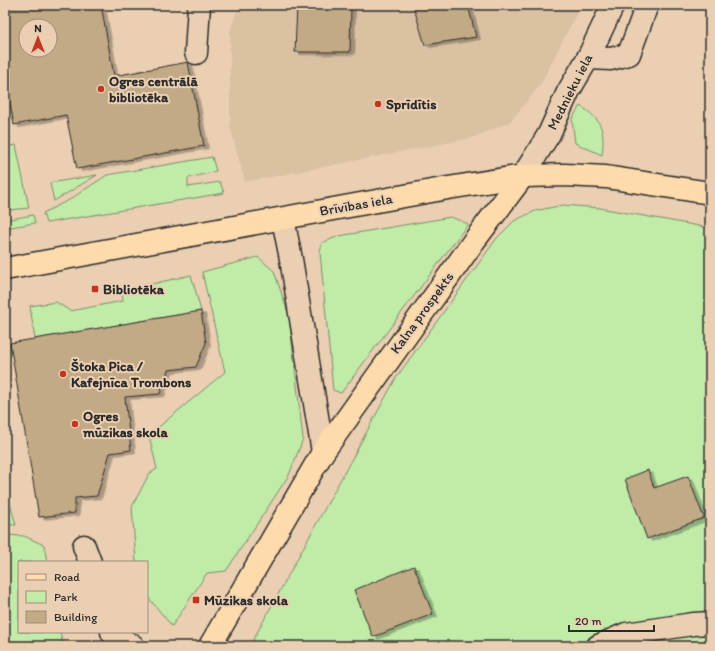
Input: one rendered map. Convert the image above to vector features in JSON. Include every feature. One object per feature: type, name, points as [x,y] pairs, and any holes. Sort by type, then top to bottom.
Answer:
[{"type":"main road","name":"Brīvības iela","points":[[5,269],[524,176],[565,175],[606,177],[710,193]]},
{"type":"main road","name":"Kalna prospekts","points":[[210,646],[323,452],[474,241],[524,176]]},
{"type":"street","points":[[196,53],[199,5]]},
{"type":"street","name":"Mednieku iela","points":[[524,176],[549,134],[568,92],[588,58],[613,5]]},
{"type":"street","points":[[588,58],[611,59],[629,54],[648,5]]},
{"type":"street","points":[[283,219],[323,452]]},
{"type":"street","points":[[598,646],[626,634],[693,624],[710,623]]},
{"type":"street","points":[[112,633],[133,646]]},
{"type":"shaded area","name":"Sprīdītis","points":[[239,5],[581,5],[540,85],[510,122],[472,138],[245,182],[230,126],[230,32]]},
{"type":"green space","points":[[580,106],[593,116],[600,126],[603,139],[602,155],[575,143],[572,119]]},
{"type":"green space","points":[[16,145],[29,208],[10,210],[5,209],[5,147]]},
{"type":"green space","points":[[212,157],[216,171],[188,178],[188,187],[220,182],[224,193],[46,223],[43,213],[69,200],[107,175]]},
{"type":"green space","points":[[97,175],[54,201],[50,183]]},
{"type":"green space","points":[[563,205],[600,208],[710,228],[710,646],[254,646],[253,640],[396,378],[497,238],[514,221],[535,211]]},
{"type":"green space","points":[[33,215],[35,223],[5,228],[5,220]]},
{"type":"green space","points":[[451,217],[468,224],[341,393],[333,390],[320,252],[322,243],[339,236]]},
{"type":"green space","points":[[258,257],[274,271],[289,316],[303,439],[289,475],[226,571],[207,573],[172,626],[148,597],[148,561],[136,561],[132,507],[149,474],[157,469],[149,435],[225,372],[202,272]]},
{"type":"green space","points":[[191,275],[201,311],[35,339],[30,306],[56,302],[70,311],[123,301],[122,291]]},
{"type":"green space","points":[[9,500],[16,525],[5,524],[5,502]]},
{"type":"green space","points":[[5,535],[24,536],[44,545],[47,561],[18,561],[18,633],[60,633],[62,641],[66,646],[5,646]]},
{"type":"building","name":"Ogres centrālā bibliotēka","points":[[5,5],[101,5],[114,76],[188,62],[204,146],[77,169],[66,115],[14,125],[5,76]]},
{"type":"building","points":[[297,5],[351,5],[350,52],[295,52]]},
{"type":"building","points":[[413,5],[468,5],[476,37],[425,45]]},
{"type":"building","name":"Ogres mūzikas skola","points":[[201,311],[206,343],[196,367],[168,370],[160,394],[125,397],[131,450],[110,453],[97,496],[75,498],[75,513],[39,517],[10,343]]},
{"type":"building","points":[[648,470],[654,488],[688,476],[704,518],[647,539],[625,479]]},
{"type":"building","points":[[414,566],[433,614],[373,637],[354,590]]},
{"type":"place","name":"Ogres centrālā bibliotēka","points":[[101,89]]},
{"type":"place","name":"Sprīdītis","points":[[378,104]]},
{"type":"place","name":"Bibliotēka","points":[[95,289]]},
{"type":"place","name":"Štoka Pica / Kafejnīca Trombons","points":[[63,374]]},
{"type":"place","name":"Ogres mūzikas skola","points":[[75,424]]},
{"type":"place","name":"Mūzikas skola","points":[[196,600]]}]
